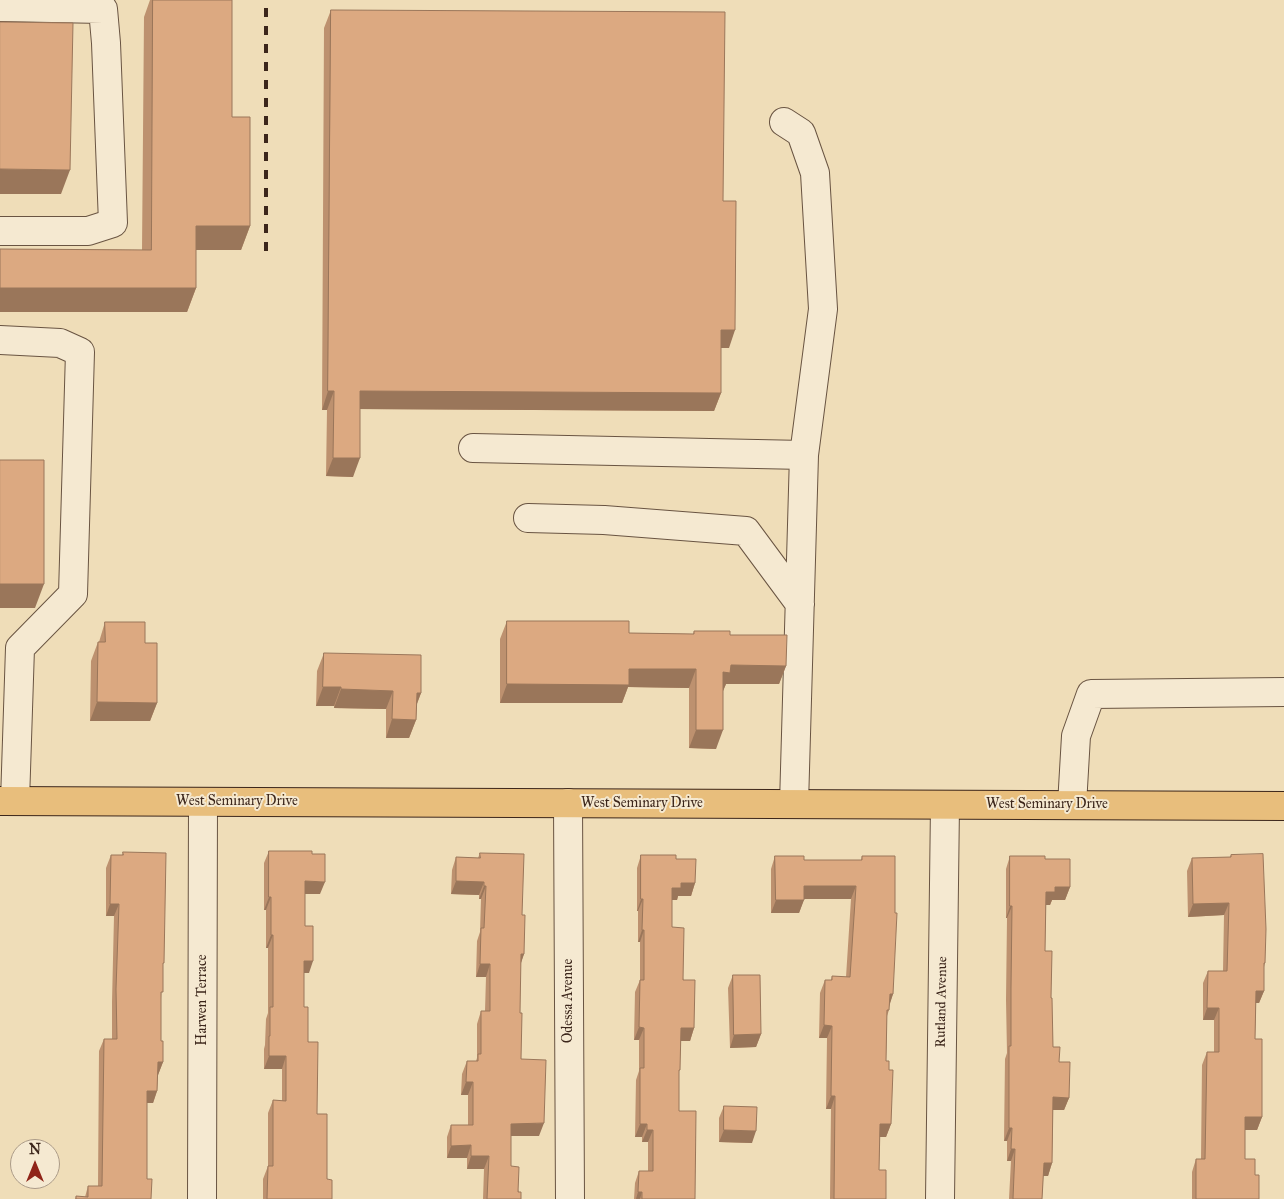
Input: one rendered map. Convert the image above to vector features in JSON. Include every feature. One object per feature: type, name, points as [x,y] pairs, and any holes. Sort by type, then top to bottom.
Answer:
[{"type":"main road","name":"West Seminary Drive","points":[[7,801],[1284,806]]},
{"type":"street","points":[[0,7],[103,9],[113,223],[88,231],[0,231]]},
{"type":"street","points":[[784,122],[801,133],[815,173],[823,309],[804,455],[794,804]]},
{"type":"street","points":[[0,340],[60,344],[80,352],[73,594],[20,648],[7,801]]},
{"type":"street","points":[[472,448],[804,455]]},
{"type":"street","points":[[528,518],[604,520],[746,531],[800,604]]},
{"type":"street","points":[[1072,805],[1076,736],[1091,694],[1284,692]]},
{"type":"street","name":"Harwen Terrace","points":[[202,1199],[204,802]]},
{"type":"street","name":"Odessa Avenue","points":[[568,803],[570,1199]]},
{"type":"street","name":"Rutland Avenue","points":[[940,1199],[944,805]]},
{"type":"building","points":[[153,0],[232,0],[232,117],[250,117],[250,226],[196,226],[196,288],[0,288],[0,249],[151,250]]},
{"type":"building","points":[[331,10],[725,12],[723,201],[736,201],[735,330],[721,330],[721,393],[360,391],[360,458],[333,458],[334,391],[328,391]]},
{"type":"building","points":[[0,22],[73,23],[70,170],[0,169]]},
{"type":"building","points":[[0,460],[44,460],[44,584],[0,584]]},
{"type":"building","points":[[507,621],[629,621],[629,633],[694,634],[694,631],[730,631],[730,635],[787,635],[786,666],[731,665],[730,673],[723,672],[723,730],[696,730],[696,669],[629,669],[629,685],[507,684]]},
{"type":"building","points":[[105,622],[145,622],[145,643],[157,643],[157,703],[97,702],[98,642],[105,642]]},
{"type":"building","points":[[324,653],[421,655],[421,693],[417,693],[416,720],[392,719],[393,691],[323,687]]},
{"type":"building","points":[[269,851],[312,851],[312,854],[325,854],[325,882],[305,881],[305,926],[313,926],[313,961],[304,961],[304,1007],[308,1007],[308,1042],[318,1042],[317,1114],[327,1114],[327,1179],[332,1180],[332,1199],[267,1199],[268,1166],[273,1166],[273,1100],[286,1101],[286,1056],[269,1056],[270,1007],[273,1007],[273,935],[271,935],[271,897],[269,897]]},
{"type":"building","points":[[123,852],[166,853],[163,992],[161,992],[163,1062],[158,1062],[157,1091],[147,1091],[147,1179],[152,1179],[151,1199],[76,1199],[76,1196],[88,1197],[88,1186],[102,1186],[104,1039],[117,1039],[116,989],[119,904],[110,904],[111,855],[123,855]]},
{"type":"building","points":[[480,853],[524,854],[522,915],[525,915],[524,954],[521,954],[521,1059],[546,1060],[544,1123],[511,1124],[511,1166],[519,1167],[518,1192],[521,1192],[521,1199],[487,1199],[489,1156],[471,1156],[471,1145],[451,1146],[451,1125],[473,1125],[473,1082],[466,1082],[467,1061],[478,1061],[478,1054],[481,1054],[481,1011],[490,1011],[490,964],[480,964],[481,928],[484,928],[486,886],[484,886],[484,882],[456,881],[456,857],[480,858]]},
{"type":"building","points":[[1263,854],[1266,929],[1264,991],[1256,991],[1255,1039],[1262,1039],[1262,1117],[1245,1117],[1245,1159],[1255,1159],[1255,1175],[1259,1175],[1259,1199],[1196,1199],[1196,1159],[1205,1159],[1207,1052],[1219,1052],[1219,1008],[1207,1008],[1208,971],[1227,971],[1229,903],[1193,904],[1192,858]]},
{"type":"building","points":[[641,855],[676,855],[676,859],[696,859],[695,883],[681,883],[681,888],[672,888],[672,927],[684,928],[683,980],[695,980],[694,1028],[681,1028],[679,1111],[696,1111],[695,1199],[642,1199],[642,1192],[638,1192],[639,1171],[653,1171],[653,1130],[647,1130],[647,1124],[640,1124],[640,1068],[644,1068],[644,1028],[639,1027],[640,980],[644,980]]},
{"type":"building","points":[[775,856],[804,856],[804,860],[862,860],[862,856],[895,856],[895,913],[897,913],[893,994],[890,994],[889,1010],[887,1010],[886,1061],[889,1061],[889,1070],[893,1070],[891,1124],[880,1124],[879,1170],[886,1170],[886,1199],[834,1199],[835,1096],[831,1096],[832,1026],[824,1025],[825,980],[832,980],[832,976],[850,977],[856,886],[804,886],[804,900],[776,900]]},
{"type":"building","points":[[1010,856],[1045,856],[1045,859],[1070,859],[1070,887],[1055,887],[1055,892],[1046,892],[1045,951],[1052,951],[1053,1047],[1060,1047],[1059,1062],[1070,1062],[1069,1098],[1053,1097],[1052,1163],[1044,1163],[1042,1199],[1013,1199],[1015,1149],[1011,1149],[1012,1128],[1009,1128],[1012,906],[1010,906]]},
{"type":"building","points":[[733,975],[760,975],[761,1034],[734,1035]]},
{"type":"building","points":[[724,1106],[757,1107],[756,1131],[724,1130]]},
{"type":"railway","points":[[266,0],[266,251]]}]
